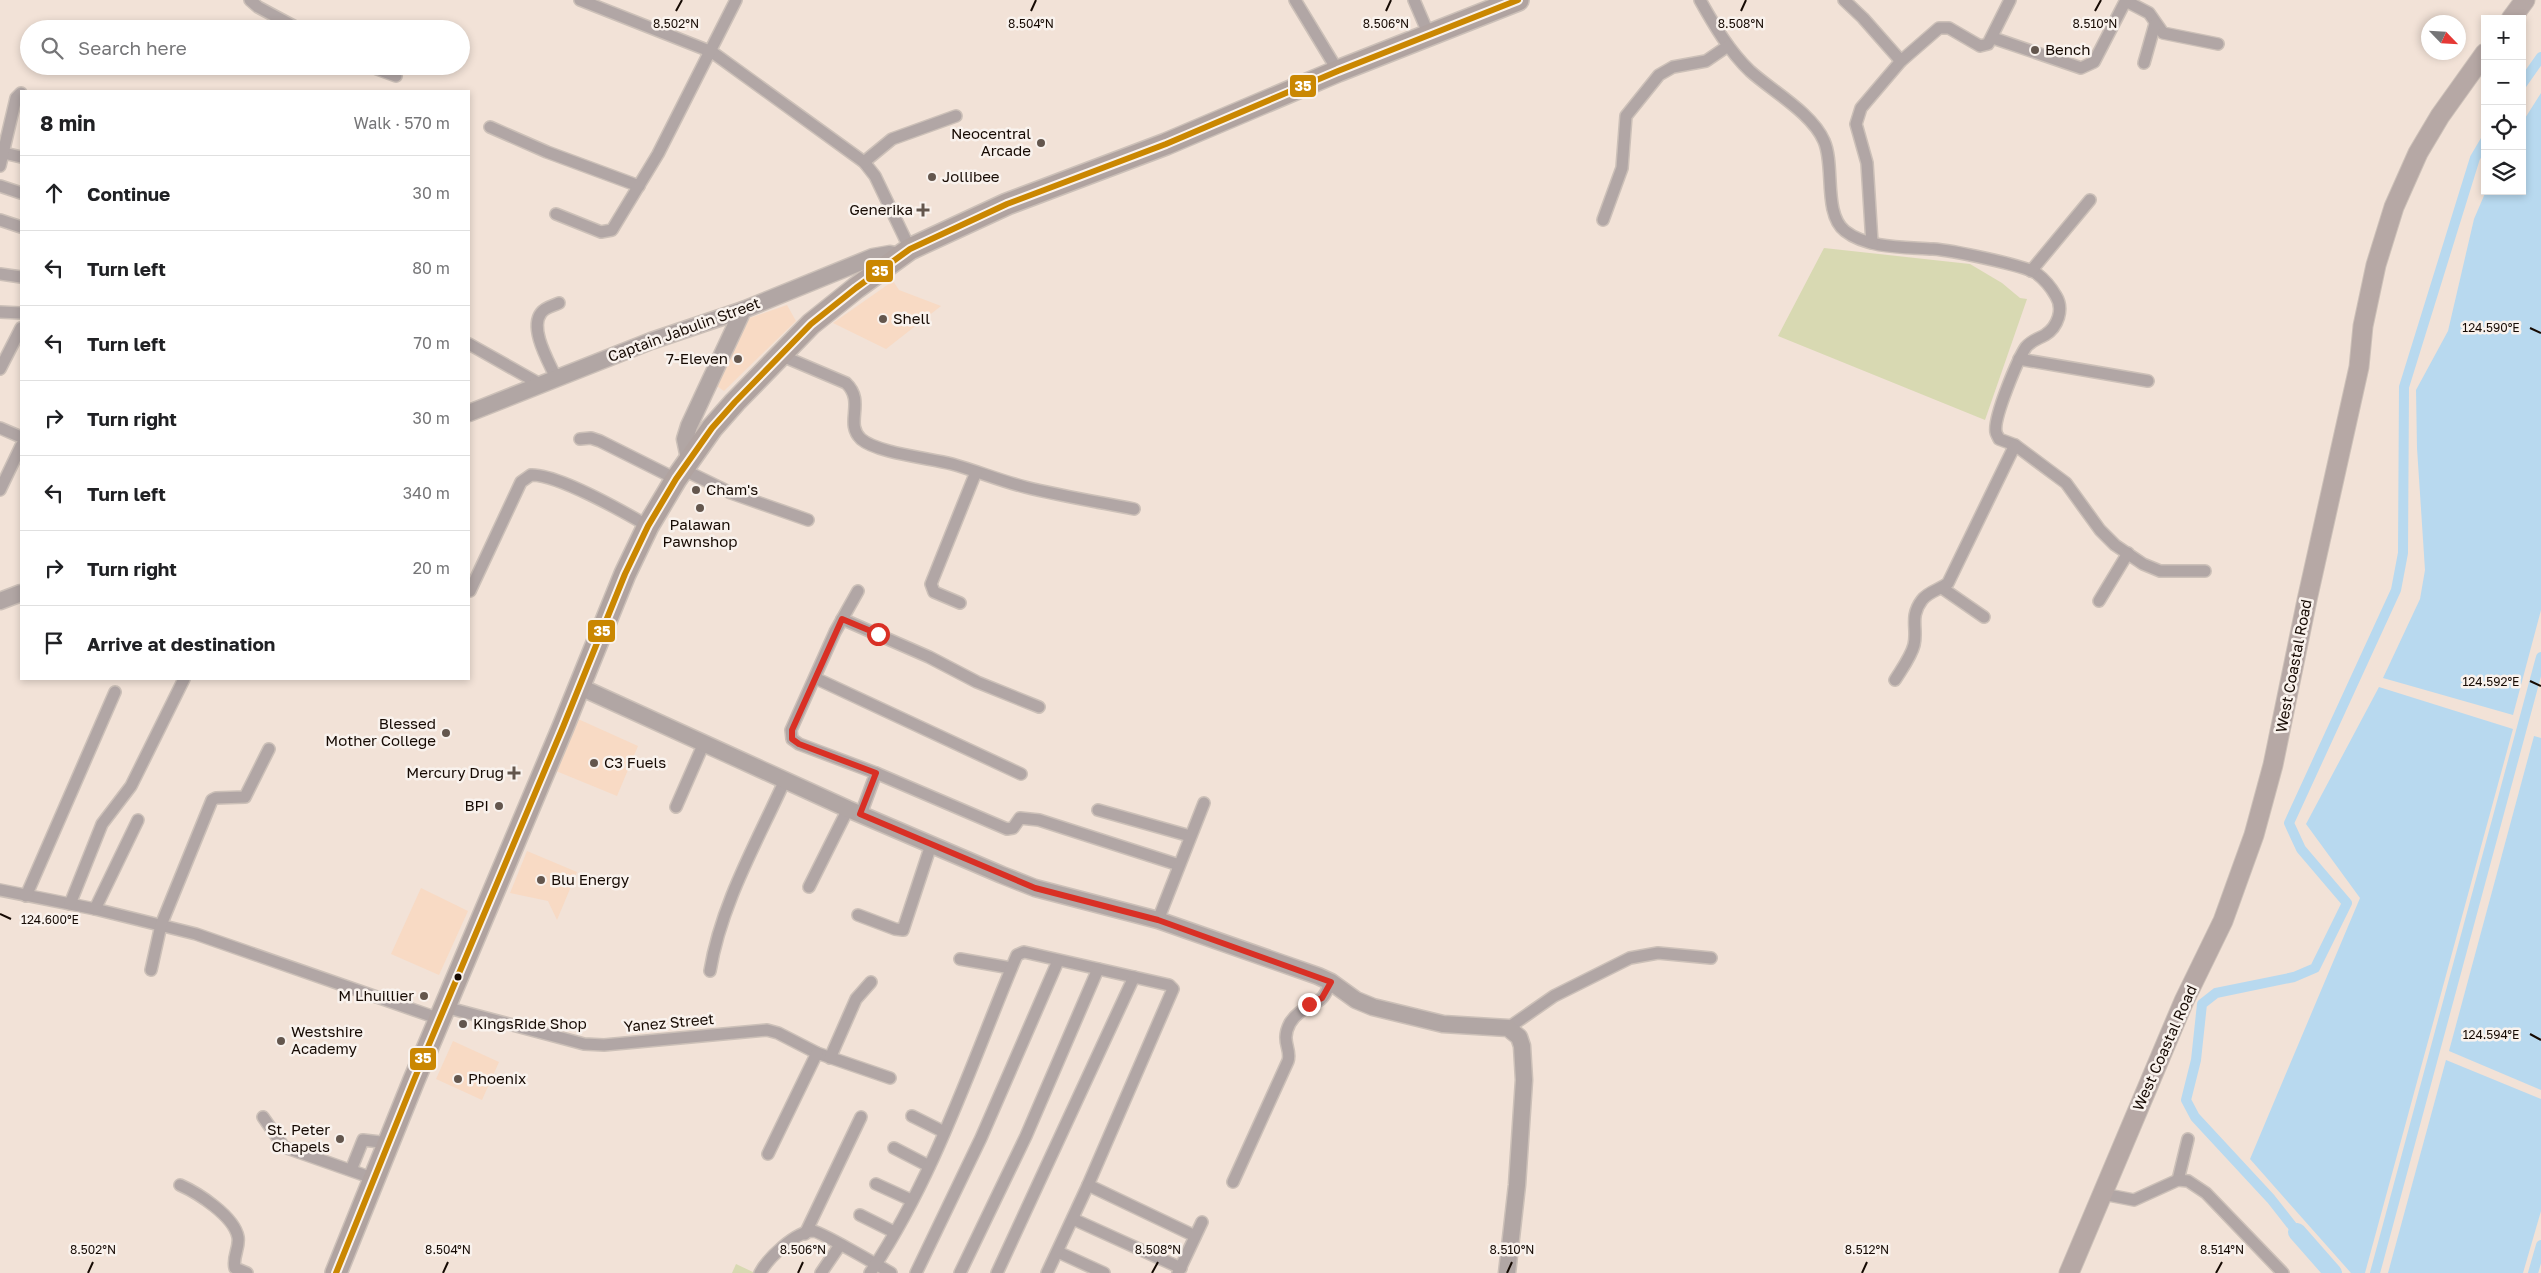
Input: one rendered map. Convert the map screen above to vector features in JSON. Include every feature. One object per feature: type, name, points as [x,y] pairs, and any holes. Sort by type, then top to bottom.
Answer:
[{"type":"highway","points":[[336,1273],[625,574],[648,526],[682,469],[735,402],[780,354],[833,306],[905,252],[1007,204],[1166,144],[1338,71],[1518,0]]},
{"type":"main road","points":[[2514,15],[2525,0]]},
{"type":"main road","name":"West Coastal Road","points":[[2069,1273],[2180,1010],[2223,921],[2254,835],[2274,765],[2307,600],[2359,367],[2364,326],[2376,265],[2394,208],[2422,146],[2440,116],[2481,59]]},
{"type":"street","points":[[250,0],[258,7],[282,20]]},
{"type":"street","points":[[580,0],[596,3],[712,52],[864,162],[875,176],[905,252]]},
{"type":"street","points":[[556,214],[606,232],[612,230],[619,222],[663,146],[712,52],[736,0]]},
{"type":"street","points":[[1295,0],[1338,71]]},
{"type":"street","points":[[1414,0],[1429,36]]},
{"type":"street","points":[[1700,0],[1728,46],[1749,70],[1815,127],[1824,141],[1833,210],[1840,226],[1856,238],[1872,243],[1936,249],[2031,271],[2047,282],[2060,304],[2060,316],[2054,327],[2046,335],[2031,342],[2019,359],[1999,414],[1996,432],[1999,438],[2015,445],[2066,483],[2100,530],[2115,545],[2143,564],[2160,570],[2205,571]]},
{"type":"street","points":[[1844,0],[1863,18],[1901,61]]},
{"type":"street","points":[[1872,243],[1867,162],[1856,124],[1861,108],[1901,61],[1939,28],[1949,28],[1980,46],[1985,46],[1993,38],[2010,0]]},
{"type":"street","points":[[1993,38],[2081,68],[2089,66],[2094,62],[2126,1],[2149,13],[2163,33],[2218,44]]},
{"type":"street","points":[[2144,63],[2155,24]]},
{"type":"street","points":[[1603,220],[1622,168],[1626,116],[1659,75],[1673,67],[1706,60],[1728,46]]},
{"type":"street","points":[[0,166],[16,98],[20,94]]},
{"type":"street","points":[[864,162],[892,139],[956,116]]},
{"type":"street","points":[[490,127],[547,152],[639,186]]},
{"type":"street","points":[[2,152],[20,157]]},
{"type":"street","points":[[0,186],[20,193]]},
{"type":"street","points":[[2031,271],[2090,200]]},
{"type":"street","points":[[0,220],[20,226]]},
{"type":"street","name":"Captain Jabulin Street","points":[[470,413],[651,341],[742,310],[874,257],[905,252]]},
{"type":"street","points":[[0,274],[20,277]]},
{"type":"street","points":[[556,378],[540,337],[538,321],[545,309],[559,303]]},
{"type":"street","points":[[682,469],[688,426],[742,310]]},
{"type":"street","points":[[0,312],[20,313]]},
{"type":"street","points":[[0,368],[20,330]]},
{"type":"street","points":[[470,345],[540,384]]},
{"type":"street","points":[[780,354],[846,383],[853,390],[856,397],[854,425],[856,432],[871,445],[976,472],[1025,487],[1134,509]]},
{"type":"street","points":[[2019,359],[2148,381]]},
{"type":"street","points":[[0,428],[20,437]]},
{"type":"street","points":[[580,439],[591,438],[682,469],[731,494],[808,520]]},
{"type":"street","points":[[1895,680],[1914,644],[1914,621],[1920,604],[1930,592],[1942,588],[1948,583],[2015,445]]},
{"type":"street","points":[[0,490],[20,448]]},
{"type":"street","points":[[960,603],[934,592],[930,584],[976,472]]},
{"type":"street","points":[[470,591],[521,482],[530,475],[553,480],[612,506],[648,526]]},
{"type":"street","points":[[2099,601],[2128,553]]},
{"type":"street","points":[[1942,588],[1984,617]]},
{"type":"street","points":[[858,591],[842,619],[815,678],[792,730],[792,739],[799,744],[876,773],[1007,829],[1014,827],[1020,818],[1039,820],[1179,865]]},
{"type":"street","points":[[0,601],[20,593]]},
{"type":"street","points":[[842,619],[929,657],[977,682],[1039,707]]},
{"type":"street","points":[[815,678],[1021,774]]},
{"type":"street","points":[[70,904],[102,824],[132,786],[184,680]]},
{"type":"street","points":[[578,686],[854,812],[1035,888],[1158,920],[1331,982],[1356,1000],[1373,1007],[1443,1024],[1508,1028],[1519,1037],[1522,1046],[1524,1080],[1517,1185],[1507,1273]]},
{"type":"street","points":[[26,896],[115,692]]},
{"type":"street","points":[[676,807],[704,743]]},
{"type":"street","points":[[151,970],[161,924],[212,800],[216,798],[245,797],[269,749]]},
{"type":"street","points":[[809,887],[876,773]]},
{"type":"street","points":[[710,971],[715,941],[723,917],[785,780]]},
{"type":"street","points":[[1158,920],[1204,802]]},
{"type":"street","points":[[1098,810],[1190,836]]},
{"type":"street","points":[[95,909],[138,820]]},
{"type":"street","points":[[858,915],[895,929],[903,930],[931,844]]},
{"type":"street","name":"Yanez Street","points":[[0,890],[161,924],[443,1013],[584,1044],[604,1045],[760,1029],[778,1033],[817,1053],[890,1078]]},
{"type":"street","points":[[873,1269],[929,1166],[961,1098],[1011,968],[1020,953],[1168,985],[1173,992],[1073,1219],[1047,1273]]},
{"type":"street","points":[[1508,1028],[1554,996],[1630,958],[1658,954],[1711,958]]},
{"type":"street","points":[[960,959],[1011,968]]},
{"type":"street","points":[[916,1273],[985,1130],[1058,960]]},
{"type":"street","points":[[960,1273],[1026,1136],[1098,969]]},
{"type":"street","points":[[997,1273],[1134,977]]},
{"type":"street","points":[[830,1058],[856,999],[871,982]]},
{"type":"street","points":[[1233,1182],[1290,1057],[1286,1047],[1286,1037],[1291,1022],[1303,1008],[1322,998],[1331,982]]},
{"type":"street","points":[[768,1154],[817,1053]]},
{"type":"street","points":[[912,1116],[944,1132]]},
{"type":"street","points":[[263,1117],[284,1147],[374,1180]]},
{"type":"street","points":[[805,1234],[861,1117]]},
{"type":"street","points":[[2178,1180],[2188,1139]]},
{"type":"street","points":[[351,1170],[364,1140],[389,1143]]},
{"type":"street","points":[[894,1148],[929,1166]]},
{"type":"street","points":[[2103,1194],[2134,1200],[2178,1180],[2194,1184],[2206,1193],[2283,1273]]},
{"type":"street","points":[[876,1184],[911,1200]]},
{"type":"street","points":[[180,1185],[209,1201],[236,1230],[239,1238],[233,1262],[235,1268],[247,1273]]},
{"type":"street","points":[[1088,1185],[1196,1236]]},
{"type":"street","points":[[860,1215],[894,1232]]},
{"type":"street","points":[[1073,1219],[1180,1270],[1202,1222]]},
{"type":"street","points":[[760,1273],[763,1266],[782,1248],[805,1234],[816,1232],[840,1245],[873,1269],[891,1273]]},
{"type":"street","points":[[821,1273],[840,1245]]},
{"type":"street","points":[[1058,1252],[1104,1273]]},
{"type":"shaded area","points":[[893,281],[899,290],[941,306],[886,349],[833,323]]},
{"type":"shaded area","points":[[787,305],[796,321],[724,391],[714,384],[744,320]]},
{"type":"shaded area","points":[[578,719],[638,746],[617,796],[556,771]]},
{"type":"shaded area","points":[[527,851],[577,872],[557,920],[548,901],[510,893]]},
{"type":"shaded area","points":[[421,888],[468,911],[439,975],[391,954]]},
{"type":"shaded area","points":[[453,1041],[499,1062],[482,1100],[436,1079]]},
{"type":"green space","points":[[1824,248],[1970,264],[2002,283],[2020,298],[2027,299],[1985,420],[1778,336]]},
{"type":"green space","points":[[736,1264],[755,1273],[732,1273]]},
{"type":"water","points":[[2541,93],[2541,610],[2513,715],[2383,678],[2420,599],[2425,570],[2417,448],[2416,390],[2448,331],[2474,219],[2484,195],[2526,195],[2526,117]]},
{"type":"water","points":[[2379,687],[2513,729],[2365,1273],[2351,1273],[2250,1159],[2360,898],[2306,824]]},
{"type":"water","points":[[2534,736],[2541,738],[2541,1090],[2449,1051]]},
{"type":"water","points":[[2446,1060],[2541,1099],[2541,1211],[2523,1273],[2388,1273]]},
{"type":"waterway","points":[[2526,78],[2541,57]]},
{"type":"waterway","points":[[2297,1232],[2271,1199],[2195,1117],[2186,1100],[2196,1060],[2202,1004],[2216,993],[2294,977],[2315,968],[2347,903],[2301,849],[2289,823],[2396,590],[2403,553],[2404,387],[2475,158],[2481,148]]},
{"type":"waterway","points":[[2375,1273],[2541,657]]},
{"type":"waterway","points":[[2297,1232],[2333,1273]]},
{"type":"waterway","points":[[2533,1273],[2541,1245]]},
{"type":"transit line","name":"35","points":[[336,1273],[414,1080],[563,727],[625,574],[648,526],[676,479],[712,428],[735,402],[811,324],[856,288],[910,249],[1007,204],[1166,144],[1338,71],[1518,0]]},
{"type":"place","name":"Bench","points":[[2035,50]]},
{"type":"place","name":"Neocentral Arcade","points":[[1041,143]]},
{"type":"place","name":"Jollibee","points":[[932,177]]},
{"type":"place","name":"Generika","points":[[923,210]]},
{"type":"place","name":"Shell","points":[[883,319]]},
{"type":"place","name":"7-Eleven","points":[[738,359]]},
{"type":"place","name":"Cham's","points":[[696,490]]},
{"type":"place","name":"Palawan Pawnshop","points":[[700,508]]},
{"type":"place","name":"Blessed Mother College","points":[[446,733]]},
{"type":"place","name":"C3 Fuels","points":[[594,763]]},
{"type":"place","name":"Mercury Drug","points":[[514,773]]},
{"type":"place","name":"BPI","points":[[499,806]]},
{"type":"place","name":"Blu Energy","points":[[541,880]]},
{"type":"place","name":"M Lhuillier","points":[[424,996]]},
{"type":"place","name":"KingsRide Shop","points":[[463,1024]]},
{"type":"place","name":"Westshire Academy","points":[[281,1041]]},
{"type":"place","name":"Phoenix","points":[[458,1079]]},
{"type":"place","name":"St. Peter Chapels","points":[[340,1139]]},
{"type":"route","points":[[878,634],[842,619],[792,730],[792,739],[799,744],[876,773],[860,814],[1035,888],[1158,920],[1331,982],[1325,995],[1309,1004]]}]
